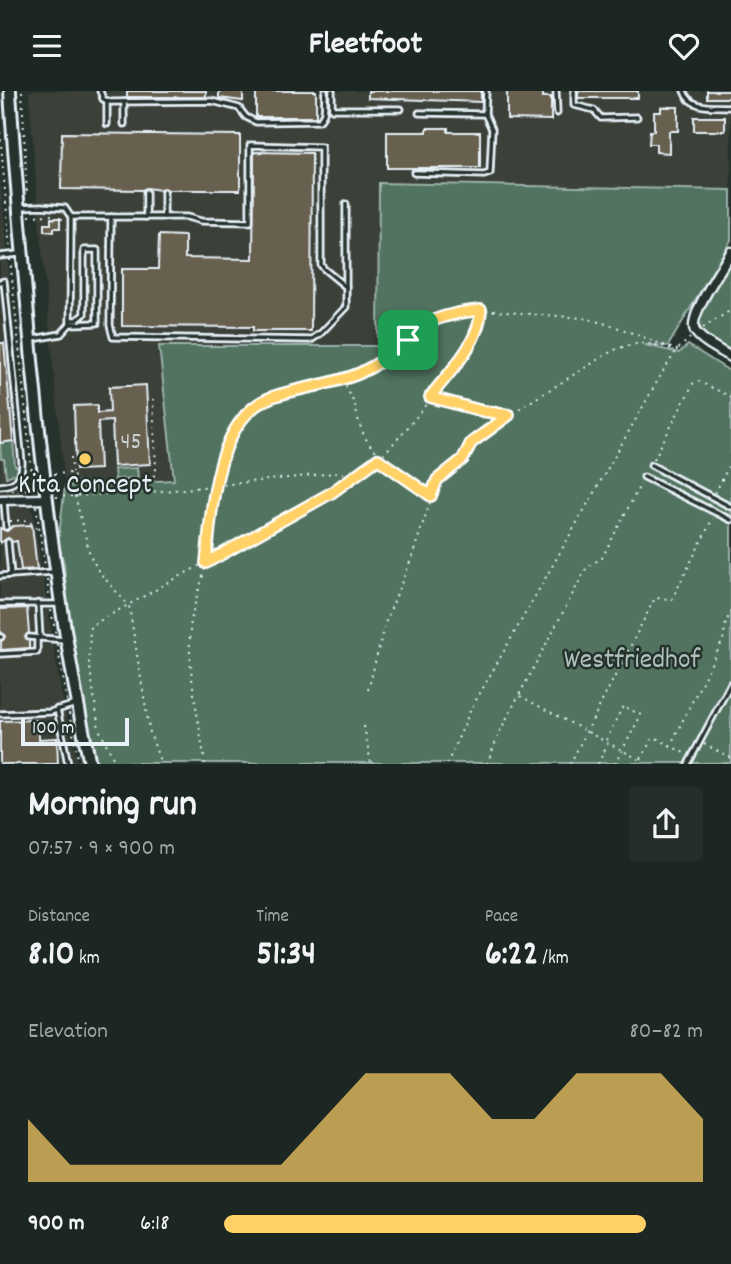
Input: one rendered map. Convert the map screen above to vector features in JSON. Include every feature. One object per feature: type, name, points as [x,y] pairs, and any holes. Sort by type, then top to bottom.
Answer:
[{"type":"main road","points":[[10,91],[6,113],[22,207],[16,255],[30,339],[66,640],[90,764]]},
{"type":"street","points":[[731,252],[694,319],[696,333],[731,357]]},
{"type":"street","points":[[2,497],[50,497]]},
{"type":"lane","points":[[100,91],[100,96],[107,101],[212,101],[239,108],[246,117],[256,123],[312,123],[323,118],[325,91]]},
{"type":"lane","points":[[332,91],[332,109],[401,109]]},
{"type":"lane","points":[[414,173],[484,176],[490,173],[492,129],[485,114],[486,91]]},
{"type":"lane","points":[[556,91],[557,113]]},
{"type":"lane","points":[[574,91],[574,105],[594,110],[601,118],[637,117]]},
{"type":"lane","points":[[684,91],[688,100],[695,104],[731,107]]},
{"type":"lane","points":[[107,101],[107,124]]},
{"type":"lane","points":[[124,102],[124,124]]},
{"type":"lane","points":[[419,113],[485,114]]},
{"type":"lane","points":[[71,218],[187,217],[201,221],[250,222],[250,145],[321,147],[321,265],[346,287]]},
{"type":"lane","points":[[146,192],[146,217]]},
{"type":"lane","points":[[164,192],[164,217]]},
{"type":"lane","points":[[111,217],[110,325],[113,337],[311,340],[346,307],[346,204]]},
{"type":"lane","points":[[22,207],[65,208],[71,218],[71,322],[66,331],[56,336],[30,339]]},
{"type":"lane","points":[[84,250],[97,250],[96,323],[71,322],[84,314],[84,250]]},
{"type":"lane","points":[[0,256],[16,255]]},
{"type":"lane","points":[[0,282],[4,281],[22,473],[12,484],[0,486]]},
{"type":"lane","points":[[651,465],[731,507]]},
{"type":"lane","points":[[644,477],[731,520]]},
{"type":"lane","points":[[2,497],[6,527]]},
{"type":"lane","points":[[8,542],[11,575]]},
{"type":"lane","points":[[0,576],[57,572]]},
{"type":"lane","points":[[0,654],[37,652],[38,603]]},
{"type":"lane","points":[[0,604],[61,604]]},
{"type":"lane","points":[[29,637],[66,640]]},
{"type":"lane","points":[[688,764],[731,683]]},
{"type":"lane","points":[[725,695],[731,698]]},
{"type":"lane","points":[[0,714],[50,712],[78,703]]},
{"type":"lane","points":[[57,709],[68,764]]},
{"type":"path","points":[[22,91],[22,207],[28,216],[71,218]]},
{"type":"path","points":[[0,132],[16,255],[33,486],[2,497]]},
{"type":"path","points":[[205,764],[192,669],[190,629],[206,563],[215,485],[229,442],[241,420],[251,410],[271,397],[360,373],[386,358],[423,326],[446,316],[481,310],[583,318],[611,325],[677,350]]},
{"type":"path","points":[[116,764],[99,729],[89,661],[90,626],[361,474],[382,455],[473,340],[480,326],[481,310]]},
{"type":"path","points":[[447,764],[471,709],[677,350],[696,333],[731,310]]},
{"type":"path","points":[[368,690],[386,621],[412,557],[437,480],[463,459],[471,443],[509,415],[612,351],[629,344],[648,342],[677,350]]},
{"type":"path","points":[[342,379],[355,406],[362,432],[374,450],[382,455]]},
{"type":"path","points":[[651,465],[694,382],[698,381],[731,397]]},
{"type":"path","points":[[430,397],[509,415]]},
{"type":"path","points":[[71,457],[72,473],[80,482],[148,479],[155,475],[153,399]]},
{"type":"path","points":[[378,459],[431,496]]},
{"type":"path","points":[[713,497],[731,462]]},
{"type":"path","points":[[50,474],[72,473]]},
{"type":"path","points":[[50,497],[164,491],[335,473],[361,474]]},
{"type":"path","points":[[487,764],[519,696],[587,567],[602,558],[644,477]]},
{"type":"path","points":[[75,495],[90,555],[99,572],[130,605],[150,733],[161,764]]},
{"type":"path","points":[[570,764],[655,598],[672,599],[716,512]]},
{"type":"path","points":[[6,521],[27,520],[40,530]]},
{"type":"path","points":[[670,746],[723,640],[731,612]]},
{"type":"path","points":[[519,696],[640,762],[652,739],[656,738],[692,757]]},
{"type":"path","points":[[598,764],[623,706],[641,715],[615,764]]},
{"type":"path","points":[[364,726],[371,764]]},
{"type":"path","points":[[700,742],[731,758]]},
{"type":"shaded area","points":[[29,91],[731,91],[731,190],[576,188],[378,347],[160,346],[174,480],[65,486]]},
{"type":"shaded area","points":[[0,175],[26,469],[61,692],[77,763],[0,763]]},
{"type":"green space","name":"Westfriedhof","points":[[379,183],[731,190],[731,240],[668,346],[645,345],[679,353],[688,345],[731,372],[731,763],[96,763],[77,668],[64,564],[58,543],[65,486],[174,480],[159,346],[378,346]]},
{"type":"green space","points":[[731,258],[731,352],[704,334],[698,317]]},
{"type":"green space","points":[[13,441],[15,466],[20,468],[17,476],[14,474],[6,477],[0,443]]},
{"type":"green space","points":[[137,468],[138,478],[115,479],[114,469]]},
{"type":"building","points":[[127,91],[206,91],[206,97],[127,97]]},
{"type":"building","points":[[219,91],[243,91],[243,101],[219,98]]},
{"type":"building","points":[[256,91],[316,91],[316,117],[256,117]]},
{"type":"building","points":[[368,91],[481,91],[481,102],[368,98]]},
{"type":"building","points":[[507,91],[543,91],[543,97],[551,97],[551,120],[507,119]]},
{"type":"building","points":[[578,91],[638,91],[638,98],[578,98]]},
{"type":"building","points":[[707,91],[731,91],[731,98],[707,98]]},
{"type":"building","points":[[661,107],[678,107],[678,131],[669,131],[669,153],[656,152],[656,144],[649,144],[650,131],[654,131],[654,112],[661,112]]},
{"type":"building","points":[[694,117],[725,117],[725,131],[694,131]]},
{"type":"building","points":[[427,128],[448,128],[448,132],[480,132],[480,168],[387,168],[387,132],[427,132]]},
{"type":"building","points":[[62,133],[240,135],[240,190],[61,189]]},
{"type":"building","points":[[254,152],[312,153],[311,331],[253,331],[253,327],[122,326],[122,269],[158,269],[159,235],[185,236],[185,258],[253,259]]},
{"type":"building","points":[[51,218],[60,218],[60,228],[54,228],[54,232],[44,231],[44,224],[51,224]]},
{"type":"building","points":[[0,343],[4,343],[13,441],[0,443]]},
{"type":"building","points":[[146,385],[150,464],[114,466],[112,421],[98,422],[100,469],[76,470],[74,406],[97,405],[97,413],[110,412],[109,387]]},
{"type":"building","points":[[32,525],[37,569],[21,570],[17,541],[12,542],[8,538],[0,543],[0,528],[7,531],[13,526]]},
{"type":"building","points":[[27,608],[29,633],[25,637],[29,641],[29,648],[1,650],[1,641],[5,636],[0,631],[0,609]]},
{"type":"building","points":[[39,720],[39,739],[57,738],[58,764],[0,764],[0,721]]},
{"type":"place","name":"Kita Concept","points":[[85,459]]},
{"type":"route","points":[[481,310],[480,326],[473,340],[430,397],[509,415],[471,443],[463,459],[437,480],[431,496],[378,459],[361,474],[331,493],[206,563],[215,485],[229,442],[241,420],[258,404],[271,397],[360,373],[386,358],[408,340],[423,326],[446,316],[481,310]]}]
